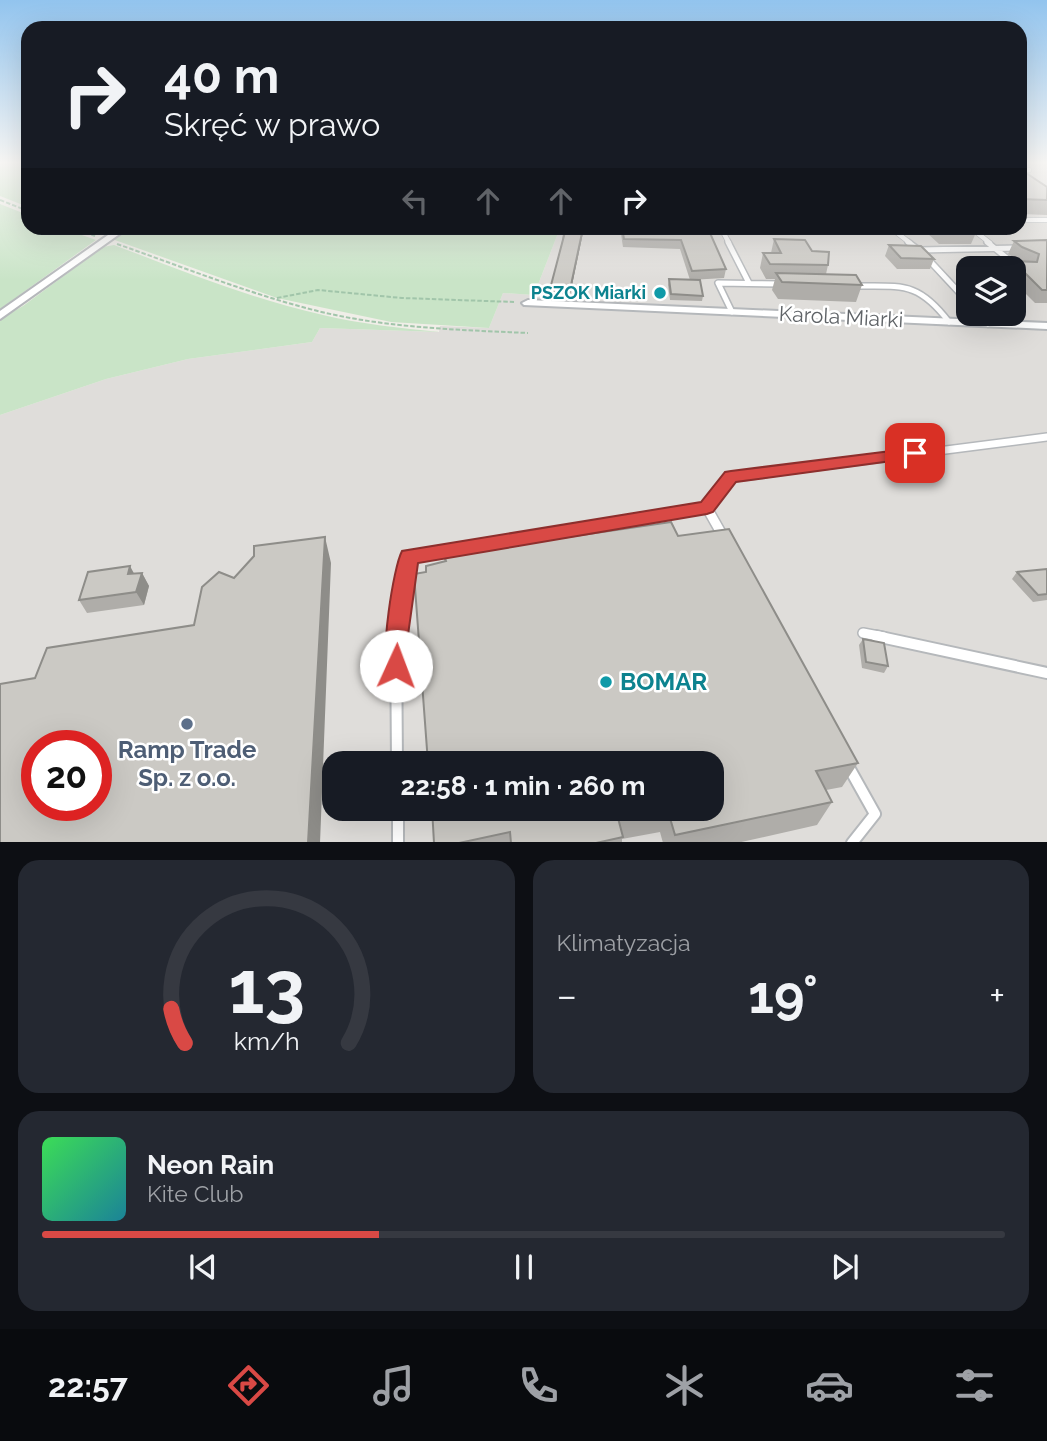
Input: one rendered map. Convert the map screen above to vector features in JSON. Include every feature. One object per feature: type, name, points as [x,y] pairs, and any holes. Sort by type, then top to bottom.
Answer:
[{"type":"street","points":[[0,316],[114,235]]},
{"type":"street","name":"Karola Miarki","points":[[528,303],[956,322]]},
{"type":"street","name":"Karola Miarki","points":[[1026,325],[1047,326]]},
{"type":"lane","points":[[1027,220],[1047,220]]},
{"type":"lane","points":[[726,235],[750,283]]},
{"type":"lane","points":[[900,235],[919,250],[956,289]]},
{"type":"lane","points":[[979,235],[1013,265],[1028,268]]},
{"type":"lane","points":[[919,250],[1033,248]]},
{"type":"lane","name":"Karola Miarki","points":[[733,312],[719,283],[790,284]]},
{"type":"lane","name":"Karola Miarki","points":[[850,286],[914,288],[925,294],[949,322]]},
{"type":"lane","points":[[397,751],[396,642],[409,556],[707,508],[731,477],[1047,437]]},
{"type":"lane","points":[[707,508],[727,544]]},
{"type":"lane","points":[[863,633],[1047,673]]},
{"type":"lane","points":[[841,753],[875,814],[852,842]]},
{"type":"lane","points":[[398,821],[398,842]]},
{"type":"path","points":[[3,201],[21,208]]},
{"type":"path","points":[[93,235],[225,283],[326,313],[388,324],[528,334]]},
{"type":"path","points":[[277,298],[296,293],[331,290],[402,298],[528,303]]},
{"type":"shaded area","points":[[1027,201],[1047,201],[1047,842],[0,842],[0,415],[106,379],[188,359],[312,342],[320,328],[439,332],[440,326],[489,328],[503,293],[534,295],[557,235],[1027,235]]},
{"type":"green space","points":[[0,204],[21,212],[21,235],[82,235],[96,240],[0,309]]},
{"type":"green space","points":[[117,235],[557,235],[534,295],[503,293],[489,328],[391,322],[277,298],[112,239]]},
{"type":"green space","points":[[114,245],[217,284],[296,308],[366,323],[440,332],[320,328],[312,342],[188,359],[106,379],[0,415],[0,319],[23,306],[103,247]]},
{"type":"building","points":[[564,235],[582,235],[570,290],[550,289]]},
{"type":"building","points":[[623,235],[711,235],[726,269],[692,271],[681,240],[624,239]]},
{"type":"building","points":[[774,239],[805,240],[812,251],[829,252],[828,265],[770,264],[763,253],[781,253]]},
{"type":"building","points":[[1047,240],[1047,290],[1042,290],[1026,274],[1026,262],[1037,262],[1039,254],[1014,241]]},
{"type":"building","points":[[889,245],[921,246],[934,259],[901,258]]},
{"type":"building","points":[[776,273],[856,275],[862,285],[782,282]]},
{"type":"building","points":[[669,279],[700,280],[703,296],[671,294]]},
{"type":"building","name":"BOMAR","points":[[671,522],[678,536],[729,529],[858,763],[816,771],[832,802],[675,835],[671,821],[724,821],[724,751],[427,751],[414,574],[426,572],[426,566],[446,561],[444,555]]},
{"type":"building","name":"Ramp Trade Sp. z o.o.","points":[[325,537],[308,842],[0,842],[0,684],[35,678],[47,648],[194,625],[202,587],[219,572],[234,578],[254,556],[254,546]]},
{"type":"building","points":[[130,566],[128,574],[142,573],[136,592],[79,600],[88,572]]},
{"type":"building","points":[[1047,569],[1047,594],[1038,595],[1017,572]]},
{"type":"building","points":[[863,639],[884,643],[888,666],[866,662]]},
{"type":"building","points":[[433,821],[619,821],[623,837],[600,842],[511,842],[510,832],[464,842],[434,842]]},
{"type":"place","name":"PSZOK Miarki","points":[[660,293]]},
{"type":"place","name":"BOMAR","points":[[606,682]]},
{"type":"place","name":"Ramp Trade Sp. z o.o.","points":[[187,724]]},
{"type":"route","points":[[396,666],[396,642],[409,556],[707,508],[731,477],[915,453]]}]
